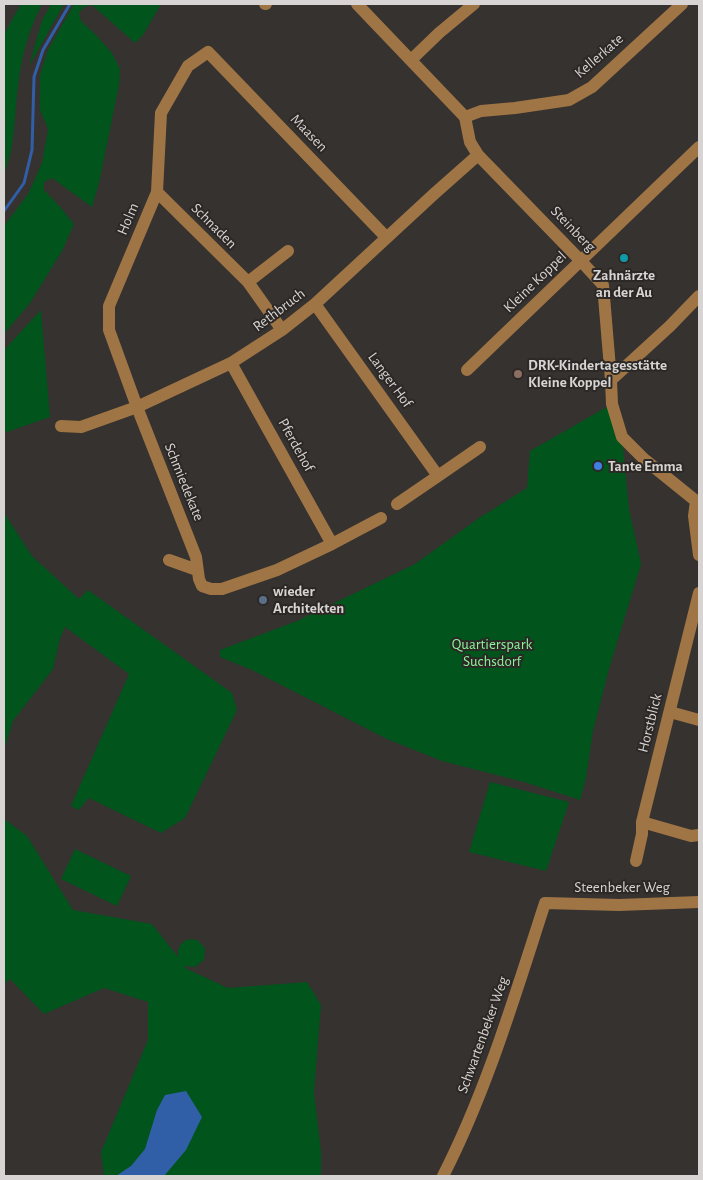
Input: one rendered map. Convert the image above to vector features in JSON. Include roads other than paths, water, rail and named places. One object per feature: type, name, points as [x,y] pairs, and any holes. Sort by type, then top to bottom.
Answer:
[{"type":"street","points":[[357,4],[465,117]]},
{"type":"street","points":[[411,60],[439,33],[474,4]]},
{"type":"street","name":"Kellerkate","points":[[465,117],[481,111],[569,100],[592,87],[682,4]]},
{"type":"street","name":"Holm","points":[[137,407],[109,330],[109,306],[157,192],[161,113],[188,66],[208,52]]},
{"type":"street","name":"Maasen","points":[[208,52],[386,237]]},
{"type":"street","name":"Steinberg","points":[[465,117],[470,142],[478,155],[603,285],[612,404],[622,437],[644,459],[697,501]]},
{"type":"street","name":"Rethbruch","points":[[61,426],[81,427],[137,407],[232,363],[282,330],[315,304],[386,237],[478,155]]},
{"type":"street","name":"Kleine Koppel","points":[[467,370],[581,261],[696,156]]},
{"type":"street","name":"Schnaden","points":[[157,192],[248,282],[282,330]]},
{"type":"street","points":[[248,282],[288,252]]},
{"type":"street","points":[[611,380],[670,326],[699,296]]},
{"type":"street","name":"Langer Hof","points":[[315,304],[438,476]]},
{"type":"street","name":"Pferdehof","points":[[232,363],[332,544]]},
{"type":"street","name":"Schmiedekate","points":[[137,407],[196,557],[198,579],[202,586],[211,589],[222,589],[277,570],[332,544]]},
{"type":"street","points":[[397,504],[480,447]]},
{"type":"street","points":[[697,501],[694,516],[699,555]]},
{"type":"street","points":[[332,544],[381,518]]},
{"type":"street","points":[[169,560],[197,570]]},
{"type":"street","name":"Horstblick","points":[[636,862],[642,834],[642,822],[699,593]]},
{"type":"street","points":[[670,712],[699,720]]},
{"type":"street","points":[[642,822],[691,836],[699,835]]},
{"type":"street","name":"Steenbeker Weg","points":[[545,903],[619,905],[699,902]]},
{"type":"street","name":"Schwartenbeker Weg","points":[[443,1176],[480,1093],[525,969],[545,903]]},
{"type":"water","points":[[186,1091],[202,1117],[186,1150],[164,1176],[116,1176],[131,1166],[145,1149],[157,1110],[165,1095]]},
{"type":"waterway","points":[[4,211],[24,183],[32,150],[34,77],[43,50],[70,4]]},
{"type":"place","name":"Zahnärzte an der Au","points":[[624,258]]},
{"type":"place","name":"DRK-Kindertagesstätte Kleine Koppel","points":[[518,374]]},
{"type":"place","name":"Tante Emma","points":[[598,466]]},
{"type":"place","name":"wieder Architekten","points":[[263,600]]},
{"type":"park label","name":"Quartierspark Suchsdorf","points":[[492,652]]}]
